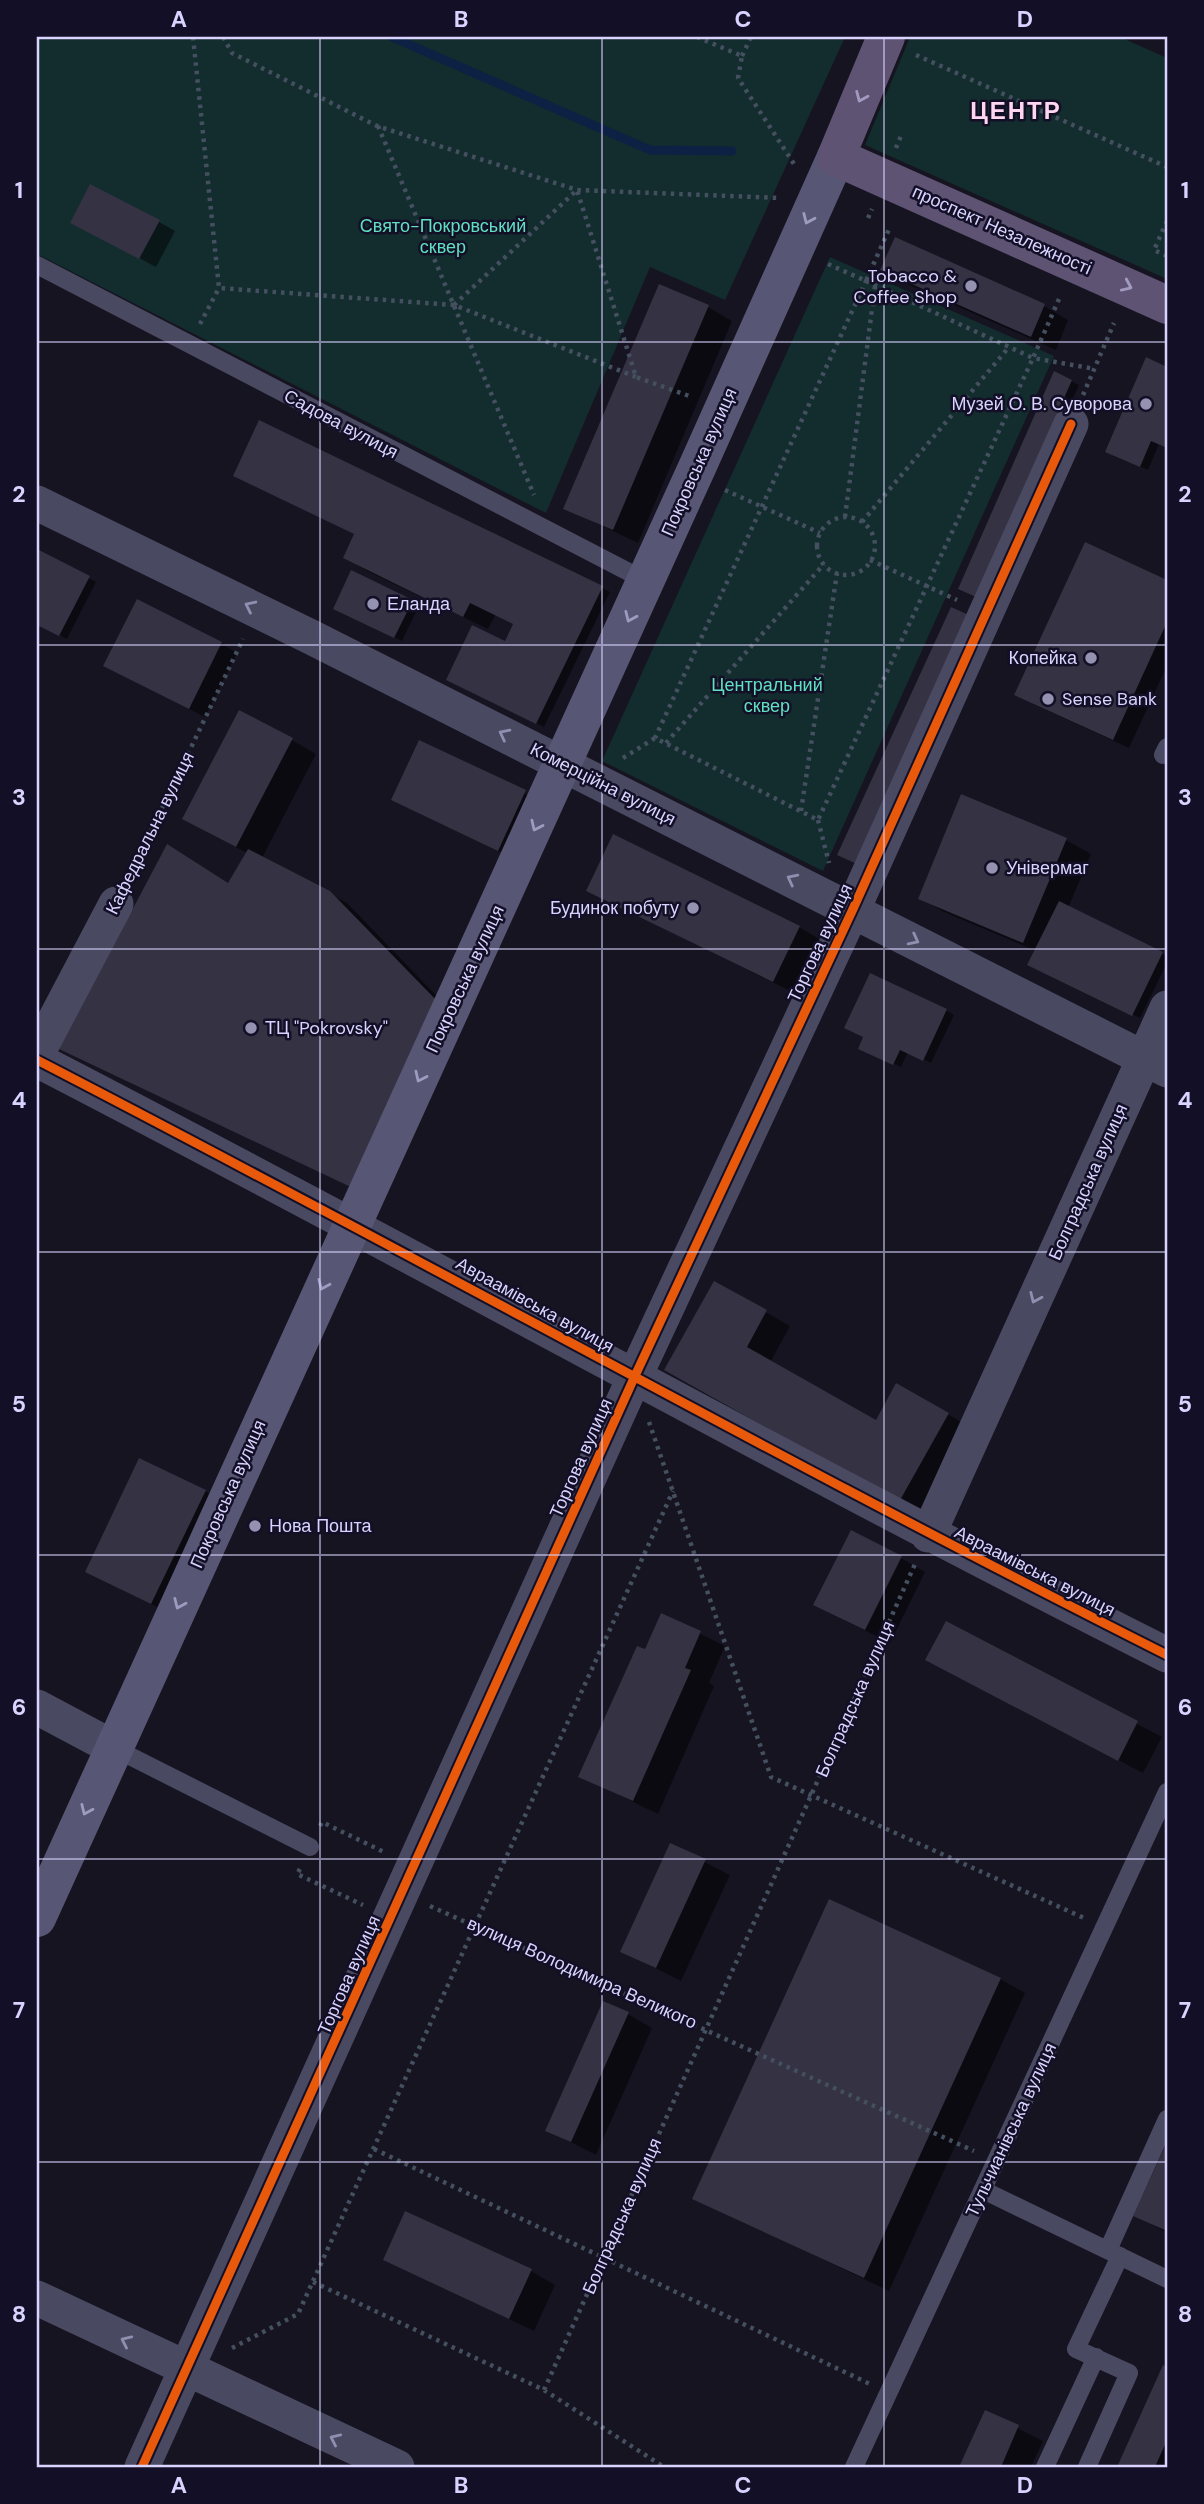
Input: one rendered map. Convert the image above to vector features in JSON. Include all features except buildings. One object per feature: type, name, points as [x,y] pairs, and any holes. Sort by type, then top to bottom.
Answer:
[{"type":"main road","name":"Покровська вулиця","points":[[37,1918],[352,1223],[565,765],[836,157],[897,44]]},
{"type":"main road","name":"проспект Незалежності","points":[[836,157],[1167,304]]},
{"type":"street","name":"Торгова вулиця","points":[[142,2467],[634,1378],[853,909],[1071,424]]},
{"type":"street","name":"Комерційна вулиця","points":[[37,503],[257,610],[1156,1064]]},
{"type":"street","name":"Кафедральна вулиця","points":[[37,1054],[116,904]]},
{"type":"street","name":"Болградська вулиця","points":[[928,1535],[1156,1064],[1167,1008]]},
{"type":"street","name":"Авраамівська вулиця","points":[[37,1060],[352,1223],[928,1535],[1167,1655]]},
{"type":"street","points":[[37,1707],[114,1748]]},
{"type":"street","points":[[37,2298],[397,2467]]},
{"type":"lane","name":"Садова вулиця","points":[[37,265],[550,534],[646,581]]},
{"type":"lane","points":[[114,1748],[310,1847]]},
{"type":"lane","name":"Тульчианівська вулиця","points":[[855,2467],[1167,1792]]},
{"type":"lane","points":[[1087,2467],[1129,2373],[1076,2349],[1167,2119]]},
{"type":"lane","points":[[984,2190],[1167,2278]]},
{"type":"lane","points":[[1045,2467],[1096,2357]]},
{"type":"path","points":[[189,345],[219,288],[193,37]]},
{"type":"path","points":[[223,37],[232,53],[377,126],[577,190],[817,199]]},
{"type":"path","points":[[697,37],[742,57]]},
{"type":"path","points":[[751,37],[742,57],[738,78],[817,199]]},
{"type":"path","points":[[897,44],[1167,167]]},
{"type":"path","points":[[377,126],[550,534]]},
{"type":"path","points":[[454,305],[577,190]]},
{"type":"path","points":[[577,190],[636,377]]},
{"type":"path","points":[[1167,221],[1154,250],[1167,256]]},
{"type":"path","points":[[890,227],[655,738],[818,820],[1059,299]]},
{"type":"path","points":[[828,264],[1033,358],[1095,369]]},
{"type":"path","points":[[845,517],[875,286]]},
{"type":"path","points":[[219,288],[454,305],[636,377],[723,408]]},
{"type":"path","points":[[1071,424],[1114,323]]},
{"type":"path","points":[[862,522],[1009,347]]},
{"type":"path","points":[[725,490],[820,533]]},
{"type":"path","points":[[845,517],[862,522],[872,533],[875,545],[870,560],[855,573],[837,573],[824,564],[817,544],[820,533],[826,524],[845,517]]},
{"type":"path","points":[[870,560],[986,613]]},
{"type":"path","points":[[666,743],[824,564]]},
{"type":"path","points":[[801,811],[837,573]]},
{"type":"path","points":[[634,1378],[771,1777],[1104,1927]]},
{"type":"path","points":[[187,2370],[298,2314],[673,1490]]},
{"type":"path","points":[[322,1822],[403,1894]]},
{"type":"path","points":[[297,1874],[403,1894]]},
{"type":"path","points":[[373,2149],[889,2393]]},
{"type":"path","points":[[313,2282],[544,2390],[664,2467]]},
{"type":"green space","name":"Свято-Покровський сквер","points":[[37,37],[845,37],[725,300],[650,267],[546,513],[37,254]]},
{"type":"green space","points":[[910,37],[1120,37],[1167,58],[1167,279],[865,145]]},
{"type":"green space","name":"Центральний сквер","points":[[830,257],[1054,356],[823,871],[602,761]]},
{"type":"waterway","points":[[392,37],[650,150],[732,151]]},
{"type":"cycle path","points":[[142,2467],[634,1378],[853,909],[1071,424]]},
{"type":"cycle path","points":[[37,1060],[883,1509],[1167,1655]]},
{"type":"place","name":"Tobacco & Coffee Shop","points":[[971,286]]},
{"type":"place","name":"Музей О. В. Суворова","points":[[1146,404]]},
{"type":"place","name":"Еланда","points":[[373,604]]},
{"type":"place","name":"Копейка","points":[[1091,658]]},
{"type":"place","name":"Sense Bank","points":[[1048,699]]},
{"type":"place","name":"Універмаг","points":[[992,868]]},
{"type":"place","name":"Будинок побуту","points":[[693,908]]},
{"type":"place","name":"ТЦ \"Pokrovsky\"","points":[[251,1028]]},
{"type":"place","name":"Нова Пошта","points":[[255,1526]]},
{"type":"district","name":"ЦЕНТР","points":[[1016,111]]}]
